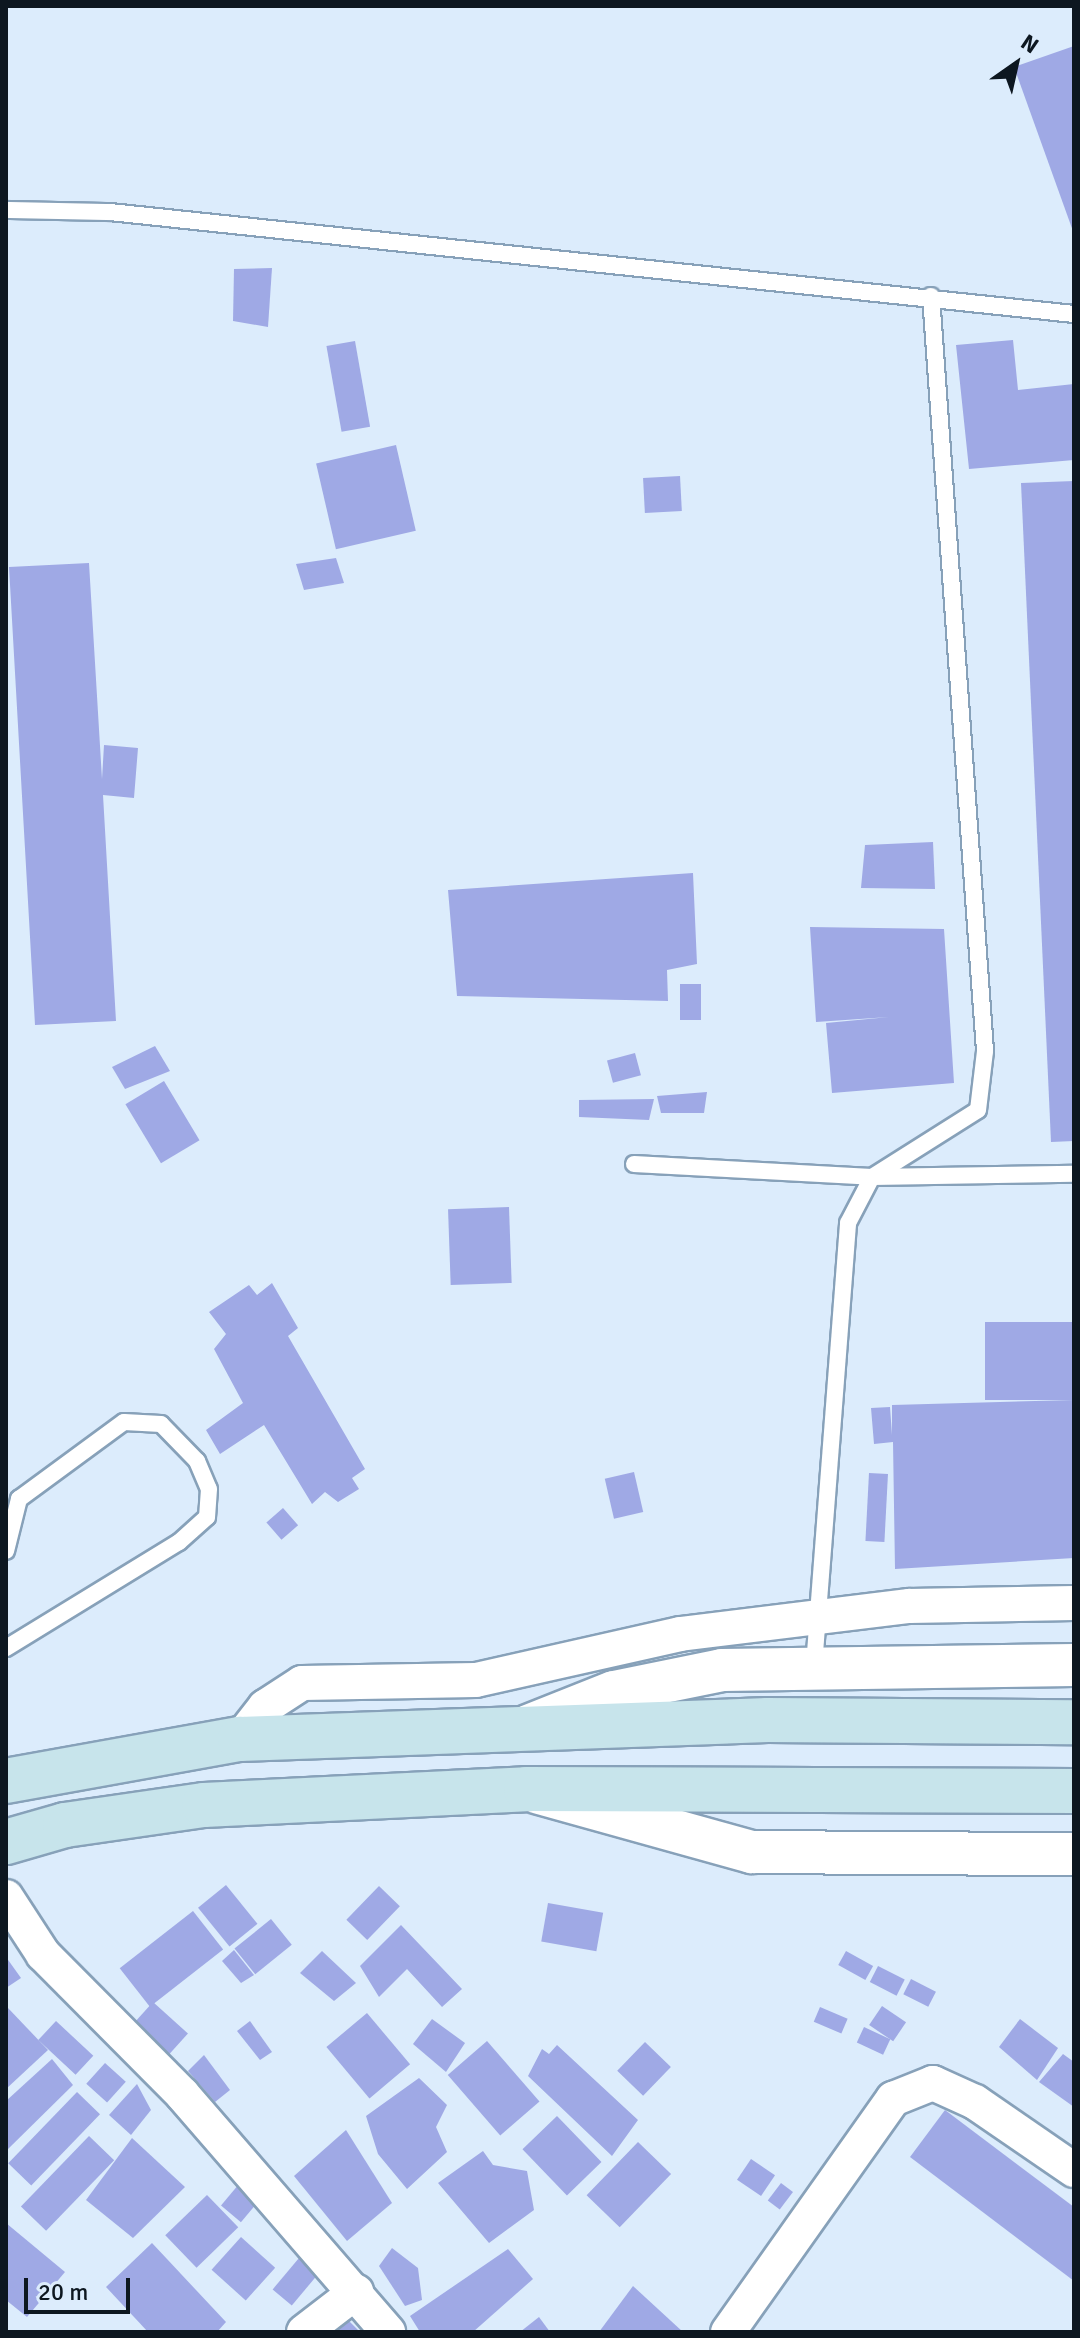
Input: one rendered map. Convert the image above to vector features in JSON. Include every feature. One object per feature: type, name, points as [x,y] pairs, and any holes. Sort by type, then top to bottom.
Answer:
[{"type":"main road","points":[[6,1781],[240,1739],[522,1728],[1074,1722]]},
{"type":"main road","points":[[6,1842],[65,1825],[204,1805],[526,1789],[1074,1791]]},
{"type":"street","points":[[240,1739],[265,1707],[302,1683],[476,1680],[680,1634],[819,1616],[909,1606],[1074,1603]]},
{"type":"street","points":[[522,1728],[614,1692],[722,1670],[814,1666],[1074,1665]]},
{"type":"street","points":[[526,1789],[752,1852],[1074,1854]]},
{"type":"street","points":[[6,1897],[43,1954],[182,2094],[388,2332]]},
{"type":"street","points":[[728,2332],[893,2099],[933,2083],[975,2102],[1074,2170]]},
{"type":"street","points":[[304,2332],[356,2292]]},
{"type":"lane","points":[[6,210],[110,212],[931,296],[1074,314]]},
{"type":"lane","points":[[814,1666],[848,1223],[872,1177],[978,1110],[985,1051],[931,296]]},
{"type":"lane","points":[[634,1164],[872,1177],[1074,1174]]},
{"type":"lane","points":[[6,1551],[13,1504],[124,1422],[161,1424],[197,1461],[209,1489],[207,1517],[179,1542],[6,1648]]},
{"type":"building","points":[[1074,46],[1074,234],[1014,67]]},
{"type":"building","points":[[272,268],[268,327],[233,321],[234,269]]},
{"type":"building","points":[[1013,340],[1018,390],[1074,384],[1074,460],[969,469],[956,345]]},
{"type":"building","points":[[355,341],[370,427],[342,432],[326,346]]},
{"type":"building","points":[[396,445],[416,531],[336,549],[316,463]]},
{"type":"building","points":[[680,476],[682,511],[645,513],[643,478]]},
{"type":"building","points":[[1074,481],[1074,1141],[1051,1142],[1021,483]]},
{"type":"building","points":[[336,558],[344,583],[304,590],[296,564]]},
{"type":"building","points":[[89,563],[102,779],[104,745],[138,748],[134,798],[103,795],[116,1021],[35,1025],[9,567]]},
{"type":"building","points":[[933,842],[935,889],[861,888],[865,845]]},
{"type":"building","points":[[693,873],[697,964],[667,970],[668,1001],[457,996],[448,890]]},
{"type":"building","points":[[810,927],[944,929],[954,1083],[832,1093],[826,1023],[889,1017],[816,1022]]},
{"type":"building","points":[[680,984],[701,984],[701,1020],[680,1020]]},
{"type":"building","points":[[155,1046],[170,1071],[125,1089],[112,1067]]},
{"type":"building","points":[[635,1053],[641,1075],[613,1083],[607,1061]]},
{"type":"building","points":[[164,1081],[200,1140],[161,1163],[125,1104]]},
{"type":"building","points":[[707,1092],[704,1113],[661,1113],[657,1096]]},
{"type":"building","points":[[654,1099],[649,1120],[579,1117],[579,1100]]},
{"type":"building","points":[[509,1207],[512,1283],[451,1285],[448,1209]]},
{"type":"building","points":[[272,1283],[298,1328],[288,1336],[365,1469],[352,1478],[359,1489],[338,1502],[325,1492],[312,1504],[264,1425],[220,1454],[206,1430],[243,1403],[214,1349],[226,1334],[209,1312],[249,1285],[257,1295]]},
{"type":"building","points":[[985,1322],[1074,1322],[1074,1400],[985,1400]]},
{"type":"building","points":[[1074,1400],[1074,1558],[895,1569],[893,1442],[874,1444],[871,1408],[890,1407],[892,1435],[892,1405]]},
{"type":"building","points":[[634,1472],[643,1512],[614,1519],[605,1479]]},
{"type":"building","points":[[869,1473],[888,1474],[884,1542],[865,1541]]},
{"type":"building","points":[[283,1508],[298,1525],[281,1540],[266,1522]]},
{"type":"building","points":[[226,1885],[257,1924],[229,1947],[198,1908]]},
{"type":"building","points":[[379,1886],[400,1906],[367,1940],[346,1920]]},
{"type":"building","points":[[548,1903],[603,1913],[596,1951],[541,1941]]},
{"type":"building","points":[[193,1911],[223,1950],[150,2007],[120,1968]]},
{"type":"building","points":[[271,1919],[292,1945],[255,1974],[234,1949]]},
{"type":"building","points":[[401,1925],[462,1989],[442,2007],[407,1969],[379,1997],[360,1966]]},
{"type":"building","points":[[234,1950],[254,1975],[241,1983],[222,1961]]},
{"type":"building","points":[[322,1951],[356,1983],[334,2001],[300,1973]]},
{"type":"building","points":[[846,1951],[873,1966],[865,1980],[838,1965]]},
{"type":"building","points":[[6,1957],[21,1978],[6,1988]]},
{"type":"building","points":[[878,1966],[905,1980],[897,1996],[870,1982]]},
{"type":"building","points":[[911,1979],[936,1992],[928,2007],[903,1994]]},
{"type":"building","points":[[153,2002],[188,2033],[168,2056],[133,2024]]},
{"type":"building","points":[[882,2006],[906,2022],[893,2041],[869,2025]]},
{"type":"building","points":[[820,2007],[848,2019],[841,2033],[814,2022]]},
{"type":"building","points":[[8,2008],[48,2050],[6,2089],[6,2011]]},
{"type":"building","points":[[367,2013],[410,2064],[369,2098],[326,2047]]},
{"type":"building","points":[[432,2019],[465,2043],[446,2072],[413,2044]]},
{"type":"building","points":[[1020,2019],[1058,2048],[1037,2080],[999,2047]]},
{"type":"building","points":[[56,2021],[93,2056],[76,2075],[38,2040]]},
{"type":"building","points":[[250,2021],[272,2052],[260,2060],[237,2031]]},
{"type":"building","points":[[864,2027],[890,2039],[883,2055],[857,2042]]},
{"type":"building","points":[[487,2041],[539,2101],[500,2135],[448,2075]]},
{"type":"building","points":[[645,2042],[671,2067],[643,2096],[617,2071]]},
{"type":"building","points":[[557,2045],[638,2120],[612,2156],[528,2076],[542,2049],[549,2054]]},
{"type":"building","points":[[1063,2054],[1074,2062],[1074,2107],[1039,2082]]},
{"type":"building","points":[[204,2055],[230,2090],[215,2102],[188,2071]]},
{"type":"building","points":[[52,2059],[73,2085],[6,2151],[6,2101]]},
{"type":"building","points":[[105,2063],[126,2082],[107,2103],[86,2084]]},
{"type":"building","points":[[419,2078],[447,2105],[436,2127],[447,2152],[407,2189],[378,2154],[366,2116]]},
{"type":"building","points":[[137,2084],[151,2110],[131,2135],[109,2115]]},
{"type":"building","points":[[77,2092],[100,2114],[31,2185],[8,2163]]},
{"type":"building","points":[[945,2110],[1074,2207],[1074,2281],[910,2157]]},
{"type":"building","points":[[557,2116],[601,2162],[567,2195],[522,2149]]},
{"type":"building","points":[[346,2130],[392,2203],[347,2241],[294,2176]]},
{"type":"building","points":[[89,2136],[114,2160],[46,2231],[21,2206]]},
{"type":"building","points":[[132,2138],[185,2187],[133,2238],[86,2200]]},
{"type":"building","points":[[638,2142],[671,2174],[620,2227],[587,2195]]},
{"type":"building","points":[[483,2151],[493,2165],[527,2171],[534,2210],[489,2243],[438,2183]]},
{"type":"building","points":[[751,2159],[775,2175],[761,2196],[737,2180]]},
{"type":"building","points":[[781,2183],[793,2192],[780,2210],[768,2201]]},
{"type":"building","points":[[239,2184],[259,2201],[241,2222],[221,2205]]},
{"type":"building","points":[[207,2195],[238,2227],[197,2268],[165,2235]]},
{"type":"building","points":[[6,2223],[65,2272],[27,2317],[6,2300]]},
{"type":"building","points":[[241,2237],[275,2268],[246,2300],[212,2270]]},
{"type":"building","points":[[152,2243],[226,2322],[217,2332],[148,2332],[106,2287]]},
{"type":"building","points":[[392,2248],[418,2268],[422,2300],[405,2306],[379,2266]]},
{"type":"building","points":[[508,2249],[533,2279],[473,2332],[420,2332],[410,2316]]},
{"type":"building","points":[[299,2258],[318,2274],[292,2305],[273,2289]]},
{"type":"building","points":[[633,2286],[683,2332],[599,2332]]},
{"type":"building","points":[[342,2314],[360,2332],[323,2332]]},
{"type":"building","points":[[539,2317],[550,2332],[520,2332]]}]
